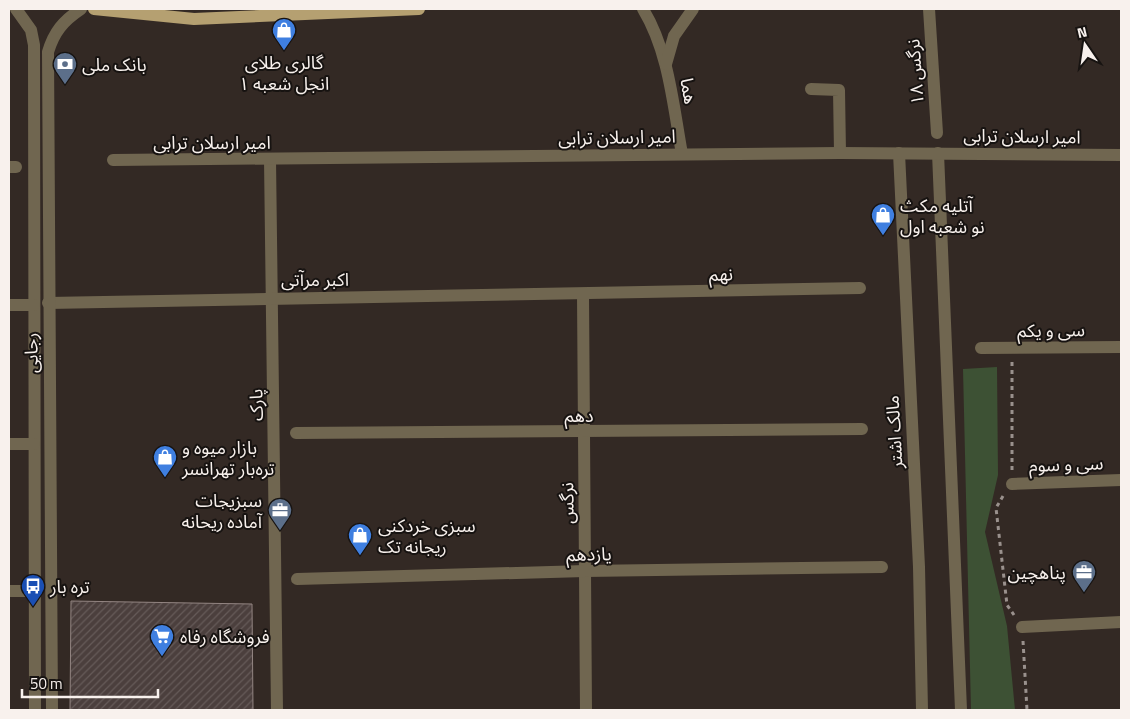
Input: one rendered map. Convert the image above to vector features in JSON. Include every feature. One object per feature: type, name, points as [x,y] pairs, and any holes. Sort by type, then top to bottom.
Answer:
[{"type":"main road","points":[[94,9],[194,19],[419,9]]},
{"type":"street","name":"رجایی","points":[[16,9],[31,30],[34,45],[35,710]]},
{"type":"street","name":"رجایی","points":[[52,710],[48,303],[48,52],[53,35],[65,20],[81,9]]},
{"type":"street","name":"هما","points":[[642,9],[651,22],[666,64],[682,154]]},
{"type":"street","points":[[666,64],[674,36],[693,9]]},
{"type":"street","name":"نرگس ۱۸","points":[[929,9],[937,133]]},
{"type":"street","points":[[811,90],[839,90],[840,153]]},
{"type":"street","name":"امیر ارسلان ترابی","points":[[113,160],[840,153],[1121,154]]},
{"type":"street","name":"مالک اشتر","points":[[900,153],[919,568],[922,710]]},
{"type":"street","points":[[938,153],[961,710]]},
{"type":"street","name":"پارک","points":[[270,159],[277,710]]},
{"type":"street","name":"نهم","points":[[583,295],[860,288]]},
{"type":"street","name":"اکبر مرآتی","points":[[48,303],[272,297],[583,295]]},
{"type":"street","name":"نرگس","points":[[583,295],[586,710]]},
{"type":"street","points":[[9,306],[34,305]]},
{"type":"street","name":"سی و یکم","points":[[981,348],[1121,347]]},
{"type":"street","name":"دهم","points":[[296,433],[584,433],[862,429]]},
{"type":"street","points":[[9,444],[34,444]]},
{"type":"street","name":"سی و سوم","points":[[1012,484],[1121,480]]},
{"type":"street","name":"یازدهم","points":[[297,579],[585,571],[882,567]]},
{"type":"street","points":[[9,591],[34,591]]},
{"type":"street","points":[[1022,627],[1121,622]]},
{"type":"path","points":[[1012,348],[1012,484],[996,508],[1007,605],[1022,627],[1027,710]]},
{"type":"green space","points":[[997,367],[998,475],[985,532],[1007,626],[1015,710],[971,710],[963,369]]},
{"type":"building","name":"فروشگاه رفاه","points":[[71,601],[252,604],[253,710],[70,710]]},
{"type":"place","name":"گالری طلای انجل شعبه ۱","points":[[284,51]]},
{"type":"place","name":"بانک ملی","points":[[65,85]]},
{"type":"place","name":"آتلیه مکث نو شعبه اول","points":[[883,236]]},
{"type":"place","name":"بازار میوه و تره‌بار تهرانسر","points":[[165,478]]},
{"type":"place","name":"سبزیجات آماده ریحانه","points":[[280,531]]},
{"type":"place","name":"سبزی خردکنی ریجانه تک","points":[[360,556]]},
{"type":"place","name":"پناهچین","points":[[1084,593]]},
{"type":"place","name":"تره بار","points":[[33,607]]},
{"type":"place","name":"فروشگاه رفاه","points":[[162,657]]}]
